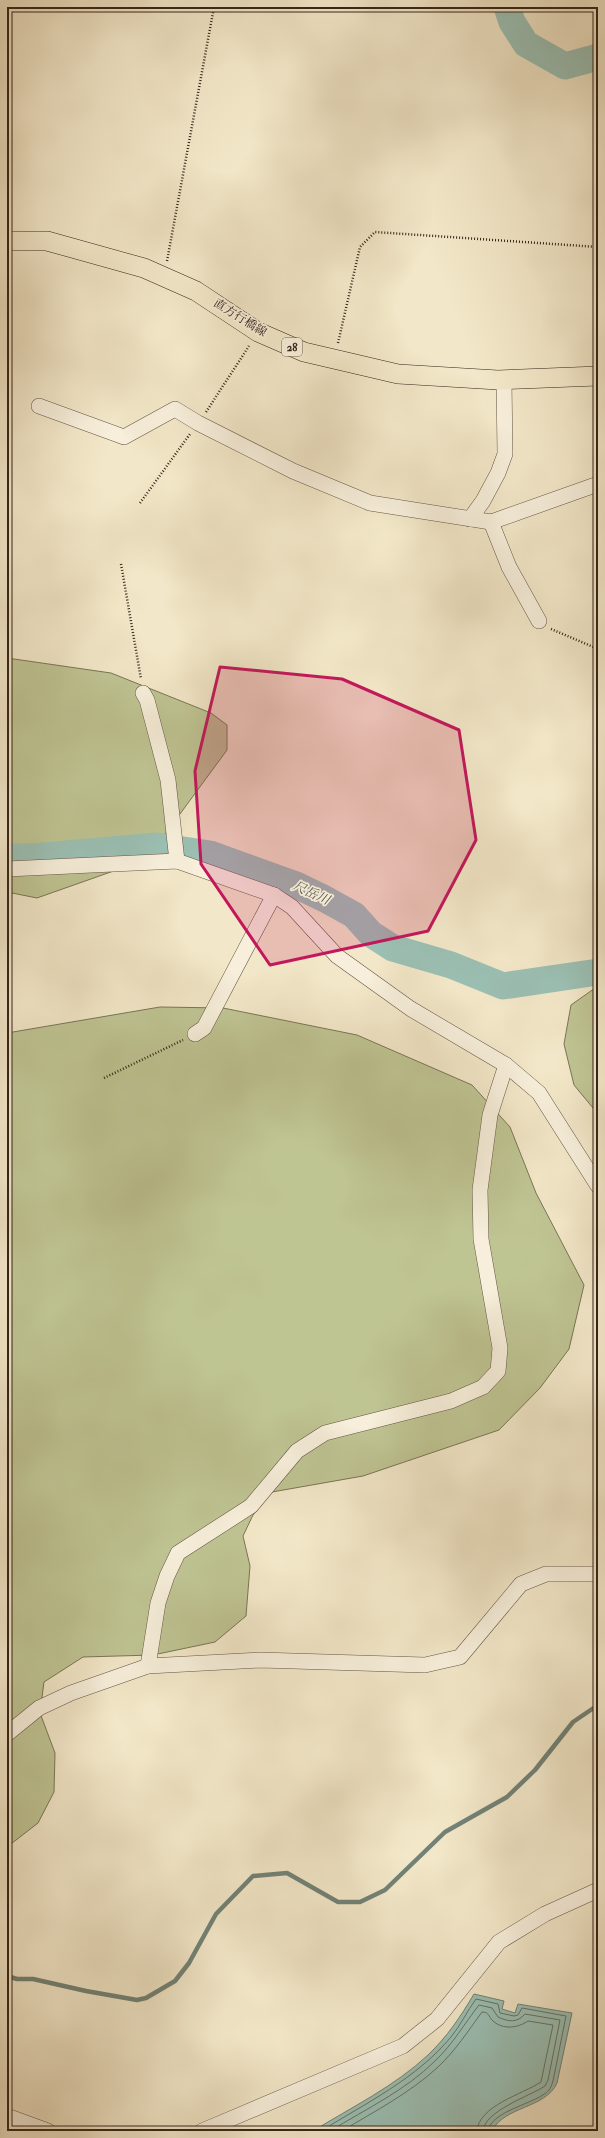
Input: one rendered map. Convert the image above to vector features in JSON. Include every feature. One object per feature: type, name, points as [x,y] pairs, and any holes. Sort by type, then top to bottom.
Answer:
[{"type":"main road","name":"直方行橋線","points":[[7,241],[47,241],[144,268],[196,291],[258,332],[304,352],[398,374],[504,380],[598,376]]},
{"type":"street","points":[[470,519],[483,501],[498,472],[505,454],[504,380]]},
{"type":"street","points":[[39,406],[124,436],[175,409],[198,423],[293,470],[370,503],[491,522],[598,484]]},
{"type":"street","points":[[491,522],[509,567],[539,621]]},
{"type":"street","points":[[145,696],[168,780],[177,861]]},
{"type":"street","points":[[7,869],[177,861],[274,895],[292,907],[336,956],[411,1009],[506,1065],[539,1093],[598,1186]]},
{"type":"street","points":[[199,1031],[274,895]]},
{"type":"street","points":[[148,1666],[158,1604],[167,1576],[178,1553],[251,1506],[297,1451],[325,1433],[451,1401],[483,1387],[498,1371],[500,1348],[480,1239],[480,1190],[490,1115],[506,1065]]},
{"type":"street","points":[[7,1734],[39,1708],[71,1693],[148,1666],[260,1660],[425,1665],[460,1657],[521,1584],[546,1574],[598,1574]]},
{"type":"street","points":[[202,2131],[221,2127],[403,2046],[437,2020],[499,1942],[545,1914],[598,1890]]},
{"type":"street","points":[[7,2116],[48,2131]]},
{"type":"path","points":[[165,277],[214,7]]},
{"type":"path","points":[[335,359],[360,247],[375,232],[598,247]]},
{"type":"path","points":[[140,503],[198,423],[258,332]]},
{"type":"path","points":[[121,564],[145,696]]},
{"type":"path","points":[[539,621],[556,633],[598,649]]},
{"type":"path","points":[[104,1078],[199,1031]]},
{"type":"highlighted area","points":[[220,667],[342,679],[459,730],[476,840],[428,931],[270,965],[201,864],[195,771]]},
{"type":"green space","points":[[7,658],[111,673],[211,713],[227,725],[227,750],[166,833],[122,868],[37,898],[7,892]]},
{"type":"green space","points":[[598,986],[598,1114],[574,1085],[564,1044],[571,1005]]},
{"type":"green space","points":[[160,1007],[223,1008],[357,1035],[472,1085],[510,1127],[536,1193],[584,1285],[569,1349],[540,1388],[499,1430],[363,1476],[272,1492],[253,1515],[243,1536],[250,1566],[246,1616],[215,1642],[153,1655],[83,1657],[44,1682],[40,1713],[55,1753],[54,1792],[38,1823],[7,1847],[7,1033]]},
{"type":"water","points":[[474,1994],[504,2001],[502,2009],[515,2013],[518,2004],[572,2013],[557,2083],[551,2092],[534,2103],[506,2117],[498,2123],[492,2131],[313,2131],[373,2096],[402,2077],[428,2055],[447,2034]]},
{"type":"waterway","points":[[507,7],[512,22],[526,44],[565,66],[598,57]]},
{"type":"waterway","name":"尺岳川","points":[[7,857],[32,857],[157,846],[210,854],[296,885],[325,899],[354,915],[371,934],[393,948],[451,965],[503,986],[598,972]]},
{"type":"waterway","points":[[7,1976],[17,1979],[33,1979],[86,1991],[137,2000],[146,1998],[175,1981],[189,1963],[216,1914],[253,1876],[287,1873],[338,1902],[360,1902],[385,1890],[445,1832],[507,1797],[535,1770],[573,1722],[598,1705]]}]
